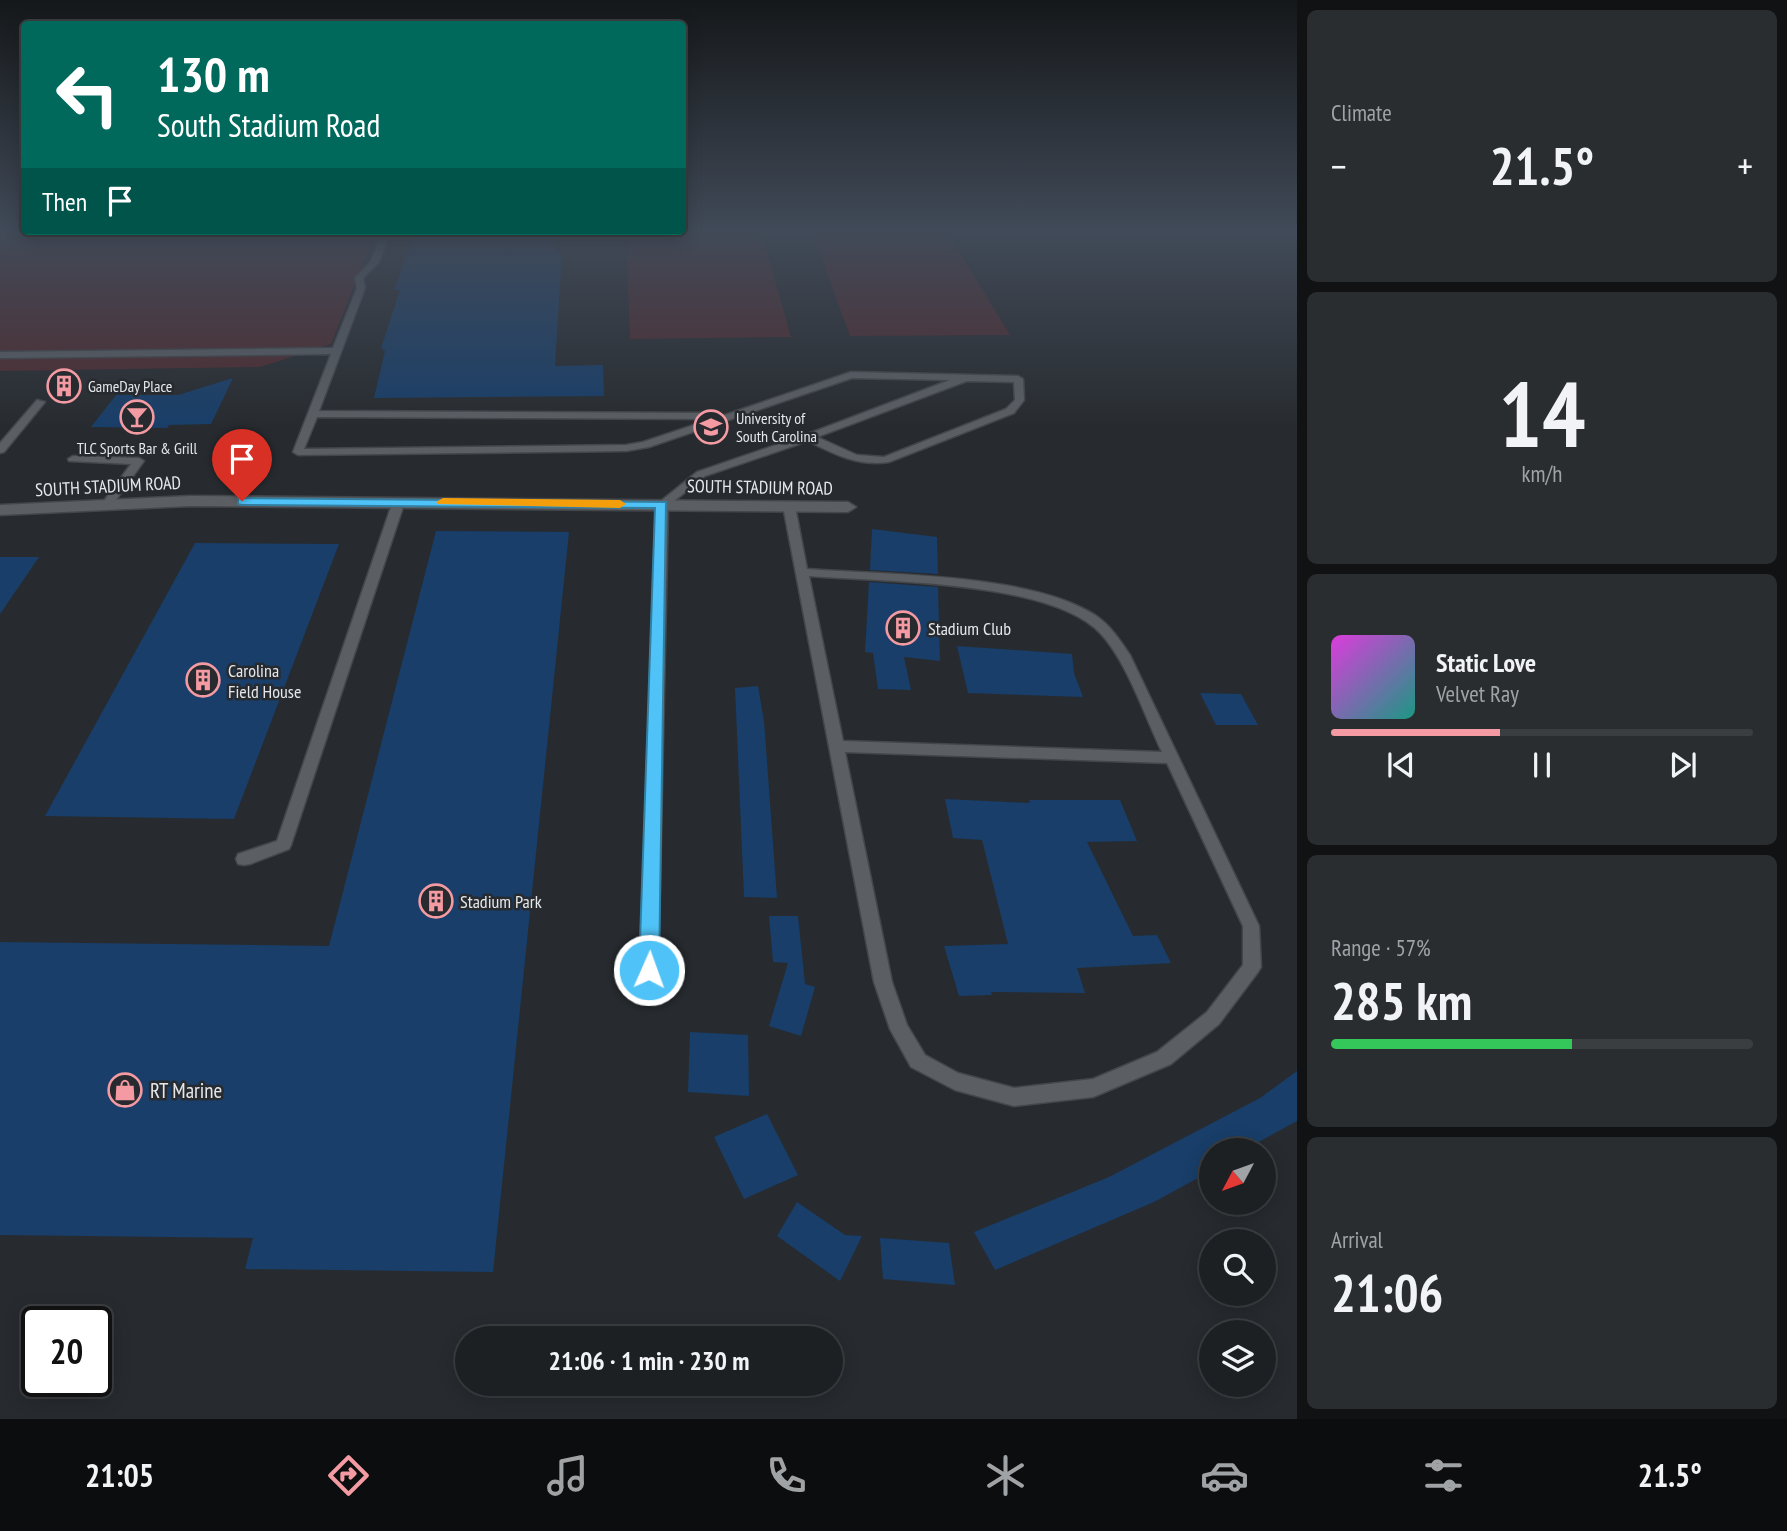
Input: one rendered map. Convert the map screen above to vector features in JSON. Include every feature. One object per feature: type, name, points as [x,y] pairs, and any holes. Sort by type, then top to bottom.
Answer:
[{"type":"street","name":"SOUTH STADIUM ROAD","points":[[0,510],[190,501],[848,507]]},
{"type":"lane","points":[[358,296],[298,452],[626,448],[645,445],[851,375],[1017,379],[1022,396],[1019,405],[1010,411],[885,460],[870,461],[844,456],[809,437]]},
{"type":"lane","points":[[0,355],[337,351]]},
{"type":"lane","points":[[649,970],[662,505],[701,474],[809,437],[965,378]]},
{"type":"lane","points":[[0,450],[40,402]]},
{"type":"lane","points":[[313,414],[729,416]]},
{"type":"lane","points":[[73,459],[139,461],[107,505]]},
{"type":"lane","points":[[244,859],[284,845],[399,501]]},
{"type":"lane","points":[[789,506],[836,746],[883,982],[899,1029],[918,1061],[955,1081],[1014,1097],[1093,1088],[1164,1058],[1213,1018],[1252,967],[1251,926],[1123,655],[1107,630],[1086,615],[1056,602],[1019,593],[802,572]]},
{"type":"lane","points":[[836,746],[1172,758]]},
{"type":"shaded area","points":[[0,296],[350,296],[331,344],[260,367],[0,371]]},
{"type":"shaded area","points":[[628,296],[780,296],[791,337],[630,339]]},
{"type":"shaded area","points":[[835,296],[986,296],[1010,335],[850,336]]},
{"type":"building","points":[[398,296],[559,296],[555,366],[603,365],[604,396],[374,398],[385,351],[381,348]]},
{"type":"building","points":[[233,378],[211,424],[169,425],[167,428],[91,427],[116,395],[178,395]]},
{"type":"building","points":[[872,529],[937,537],[938,574],[870,570]]},
{"type":"building","name":"Stadium Park","points":[[436,531],[569,532],[493,1272],[245,1269],[253,1238],[0,1235],[0,942],[329,946]]},
{"type":"building","name":"Carolina Field House","points":[[195,543],[339,544],[234,819],[45,816]]},
{"type":"building","points":[[0,557],[39,557],[0,614]]},
{"type":"building","name":"Stadium Club","points":[[869,582],[938,587],[940,661],[904,657],[911,690],[878,689],[873,653],[865,652]]},
{"type":"building","points":[[957,646],[1072,654],[1074,673],[1083,697],[968,693]]},
{"type":"building","points":[[758,686],[764,721],[777,898],[744,897],[735,688]]},
{"type":"building","points":[[1200,693],[1241,694],[1258,725],[1216,725]]},
{"type":"building","points":[[945,799],[1030,803],[1029,800],[1120,800],[1137,841],[1087,842],[1133,936],[1157,935],[1171,963],[1077,968],[1085,993],[991,992],[992,995],[959,996],[944,946],[1008,944],[982,840],[953,838]]},
{"type":"building","points":[[769,916],[798,916],[805,984],[815,987],[801,1036],[769,1026],[788,963],[773,962]]},
{"type":"building","points":[[690,1032],[748,1035],[749,1096],[688,1092]]},
{"type":"building","points":[[1297,1071],[1297,1121],[1266,1138],[1199,1138],[1199,1178],[1154,1202],[995,1270],[974,1232],[1109,1177],[1260,1098]]},
{"type":"building","points":[[767,1114],[798,1175],[744,1199],[714,1137]]},
{"type":"building","points":[[797,1202],[845,1235],[862,1236],[840,1281],[777,1236]]},
{"type":"building","points":[[880,1238],[949,1243],[955,1285],[883,1279]]},
{"type":"slow traffic","points":[[443,502],[620,504]]},
{"type":"place","name":"GameDay Place","points":[[64,386]]},
{"type":"place","name":"TLC Sports Bar & Grill","points":[[137,417]]},
{"type":"place","name":"University of South Carolina","points":[[711,427]]},
{"type":"place","name":"Stadium Club","points":[[903,628]]},
{"type":"place","name":"Carolina Field House","points":[[203,680]]},
{"type":"place","name":"Stadium Park","points":[[436,901]]},
{"type":"place","name":"RT Marine","points":[[125,1090]]},
{"type":"route","points":[[242,501],[662,505],[649,970]]}]
